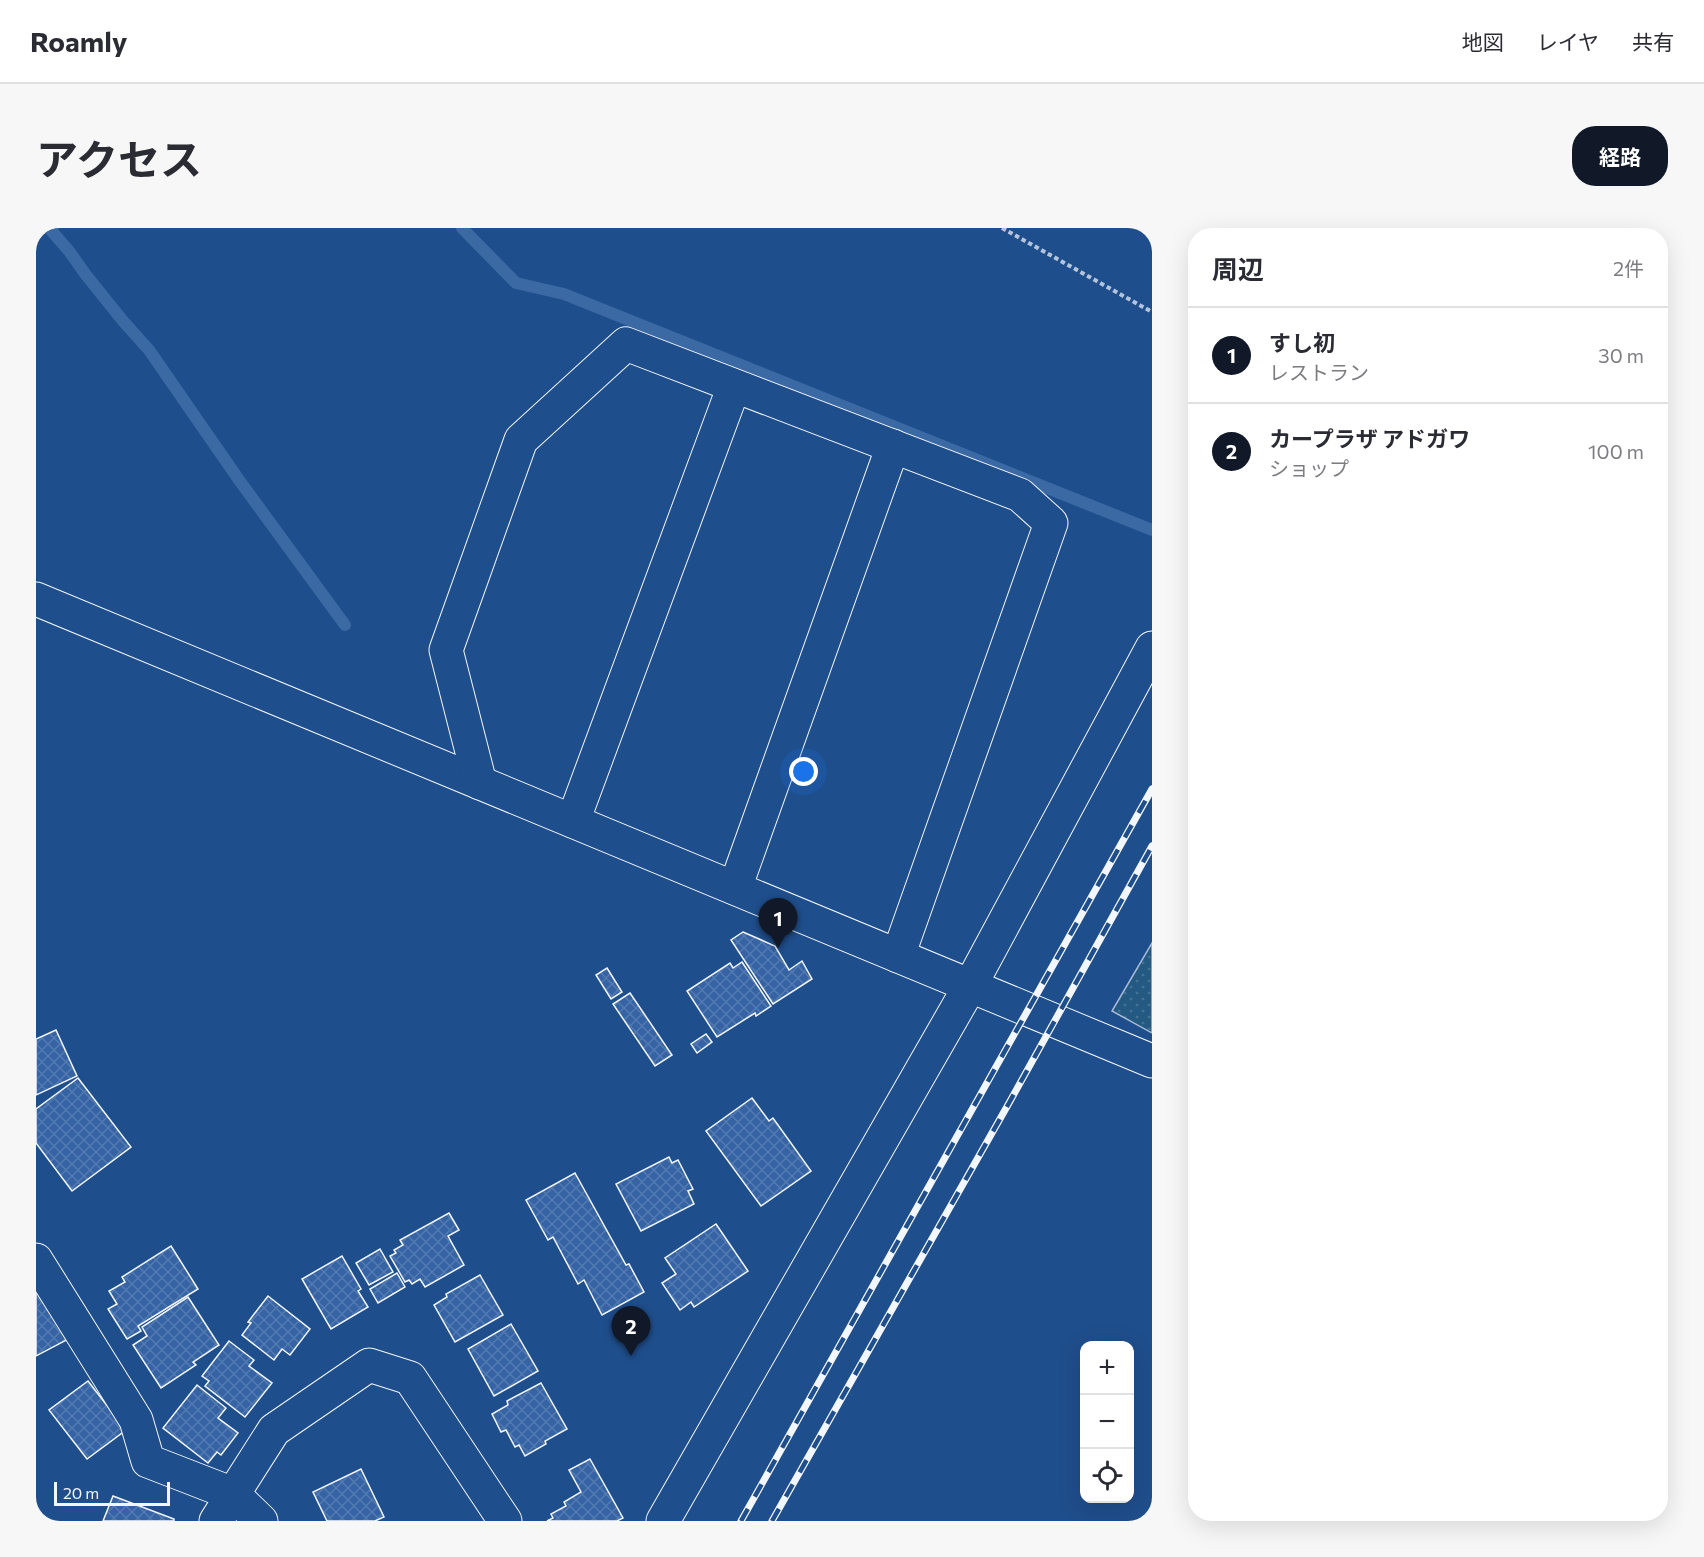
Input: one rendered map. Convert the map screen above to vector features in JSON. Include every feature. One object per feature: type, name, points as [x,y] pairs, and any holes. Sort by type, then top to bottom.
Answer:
[{"type":"street","points":[[480,783],[446,650],[521,440],[626,344],[1020,495],[1051,523],[898,956]]},
{"type":"street","points":[[573,821],[734,386]]},
{"type":"street","points":[[735,888],[893,446]]},
{"type":"street","points":[[36,599],[1152,1060]]},
{"type":"street","points":[[663,1521],[970,986],[1152,648]]},
{"type":"street","points":[[36,1260],[136,1420],[148,1461],[224,1508],[261,1521]]},
{"type":"street","points":[[224,1508],[274,1430],[369,1365],[410,1378],[505,1521]]},
{"type":"path","points":[[1002,228],[1152,312]]},
{"type":"shaded area","points":[[1152,943],[1152,1033],[1112,1011]]},
{"type":"building","points":[[743,932],[775,946],[789,970],[802,961],[812,979],[773,1004],[731,940]]},
{"type":"building","points":[[742,962],[771,1006],[756,1016],[755,1013],[717,1037],[687,991],[730,963],[733,968]]},
{"type":"building","points":[[607,968],[622,992],[611,999],[596,975]]},
{"type":"building","points":[[630,993],[672,1055],[655,1066],[613,1004]]},
{"type":"building","points":[[56,1030],[77,1076],[36,1095],[36,1039]]},
{"type":"building","points":[[706,1034],[712,1042],[697,1053],[691,1044]]},
{"type":"building","points":[[78,1078],[131,1147],[72,1191],[36,1143],[36,1109]]},
{"type":"building","points":[[752,1098],[769,1121],[773,1118],[811,1171],[761,1206],[706,1131]]},
{"type":"building","points":[[669,1157],[672,1163],[678,1160],[693,1189],[688,1191],[694,1204],[641,1231],[616,1184]]},
{"type":"building","points":[[575,1173],[626,1265],[629,1264],[644,1292],[602,1315],[584,1280],[578,1284],[553,1237],[548,1240],[526,1200]]},
{"type":"building","points":[[449,1213],[459,1230],[448,1236],[464,1265],[425,1287],[420,1279],[412,1284],[409,1280],[405,1282],[390,1256],[396,1253],[394,1250],[403,1245],[400,1240]]},
{"type":"building","points":[[716,1224],[748,1271],[694,1307],[691,1302],[680,1310],[662,1283],[676,1274],[665,1258]]},
{"type":"building","points":[[171,1246],[198,1289],[138,1326],[141,1331],[127,1339],[108,1309],[117,1304],[109,1291],[125,1282],[122,1277]]},
{"type":"building","points":[[380,1249],[393,1272],[369,1285],[356,1263]]},
{"type":"building","points":[[342,1256],[361,1289],[358,1291],[368,1307],[331,1329],[302,1279]]},
{"type":"building","points":[[397,1273],[405,1287],[378,1303],[370,1289]]},
{"type":"building","points":[[480,1275],[503,1315],[455,1342],[434,1305],[447,1297],[446,1294]]},
{"type":"building","points":[[48,1285],[76,1335],[36,1356],[36,1291]]},
{"type":"building","points":[[268,1296],[310,1329],[290,1355],[282,1349],[274,1360],[242,1335],[251,1323],[248,1322]]},
{"type":"building","points":[[188,1297],[219,1345],[193,1362],[196,1365],[161,1388],[133,1345],[147,1336],[142,1327]]},
{"type":"building","points":[[511,1324],[538,1371],[494,1396],[468,1349]]},
{"type":"building","points":[[229,1341],[254,1360],[249,1366],[272,1383],[245,1417],[205,1386],[209,1381],[202,1376]]},
{"type":"building","points":[[88,1381],[126,1430],[87,1459],[49,1410]]},
{"type":"building","points":[[541,1383],[567,1429],[545,1441],[546,1444],[525,1456],[519,1445],[515,1447],[506,1430],[501,1432],[492,1414],[508,1405],[507,1401]]},
{"type":"building","points":[[197,1385],[226,1408],[218,1418],[238,1433],[221,1455],[217,1452],[208,1463],[163,1428]]},
{"type":"building","points":[[590,1459],[623,1518],[617,1521],[547,1521],[553,1518],[551,1514],[566,1506],[564,1502],[581,1492],[569,1470]]},
{"type":"building","points":[[361,1469],[384,1517],[375,1521],[327,1521],[313,1492]]},
{"type":"building","points":[[113,1496],[174,1519],[174,1521],[103,1521]]},
{"type":"waterway","points":[[49,228],[149,350],[239,480],[345,625]]},
{"type":"waterway","points":[[462,228],[516,283],[564,294],[1152,530]]},
{"type":"railway","points":[[741,1521],[1152,789]]},
{"type":"railway","points":[[772,1521],[1152,846]]},
{"type":"place","name":"すし初","points":[[778,948]]},
{"type":"place","name":"カープラザ アドガワ","points":[[631,1356]]}]
